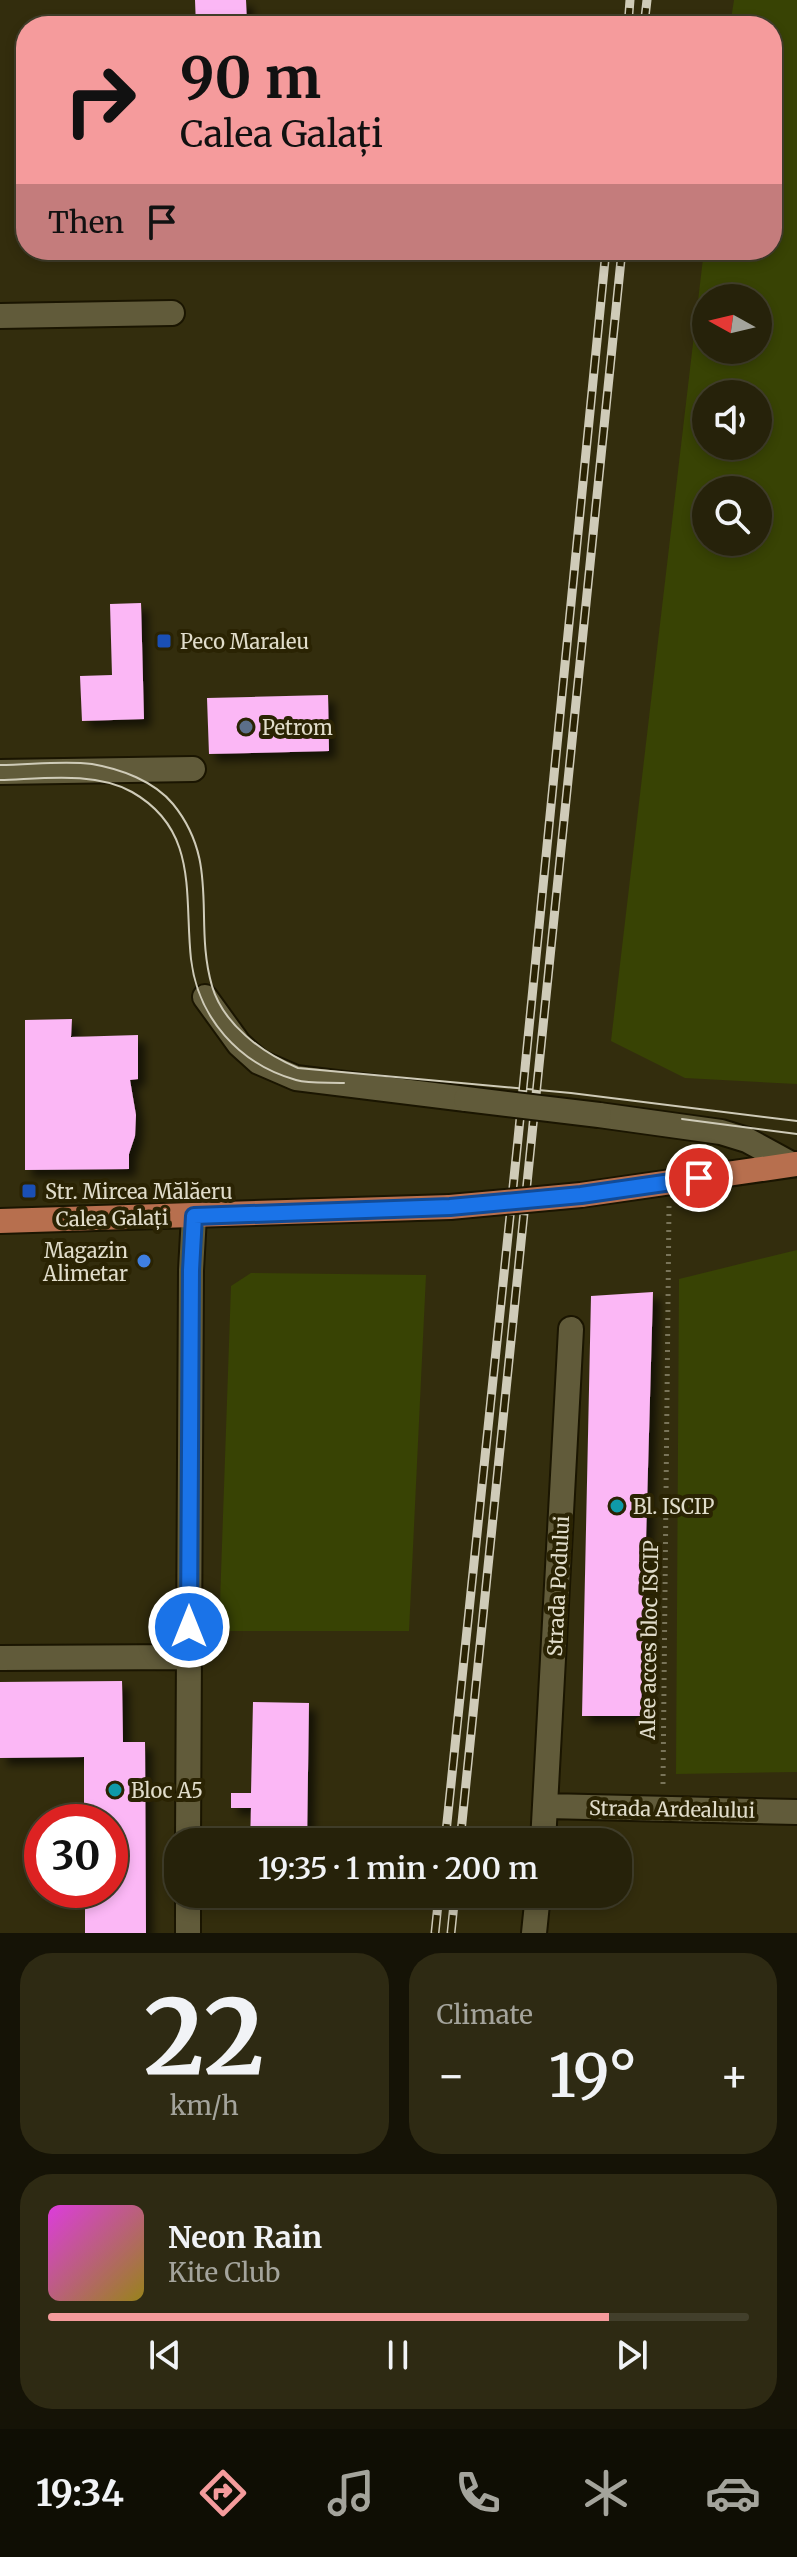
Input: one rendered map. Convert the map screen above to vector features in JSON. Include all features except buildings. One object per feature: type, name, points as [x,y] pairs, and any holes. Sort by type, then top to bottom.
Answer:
[{"type":"main road","name":"Calea Galați","points":[[0,1221],[450,1207],[581,1195],[794,1164]]},
{"type":"street","points":[[0,316],[172,313]]},
{"type":"street","points":[[0,772],[193,769]]},
{"type":"street","points":[[205,997],[239,1044],[259,1062],[296,1078],[721,1132],[747,1140],[794,1164]]},
{"type":"street","points":[[188,1828],[191,1270],[194,1216]]},
{"type":"street","name":"Strada Podului","points":[[545,1828],[571,1329]]},
{"type":"street","points":[[0,1658],[188,1657]]},
{"type":"street","name":"Strada Ardealului","points":[[547,1806],[797,1812]]},
{"type":"street","points":[[188,1908],[188,1933]]},
{"type":"street","points":[[534,1933],[537,1908]]},
{"type":"path","name":"Alee acces bloc ISCIP","points":[[662,1809],[668,1182]]},
{"type":"green space","points":[[734,0],[797,0],[797,1084],[685,1078],[611,1041],[692,352],[692,364],[772,364],[772,284],[700,284],[703,260],[782,260],[782,16],[732,16]]},
{"type":"green space","points":[[797,1250],[797,1772],[676,1774],[679,1279]]},
{"type":"green space","points":[[251,1273],[426,1275],[409,1631],[219,1631],[231,1286]]},
{"type":"tram line","points":[[0,765],[92,764],[136,777],[173,804],[188,826],[197,848],[207,962],[217,1000],[246,1036],[298,1068],[571,1093],[797,1121]]},
{"type":"tram line","points":[[0,780],[67,778],[101,781],[132,792],[153,807],[168,825],[184,866],[191,959],[202,1001],[212,1019],[240,1050],[275,1073],[301,1081],[344,1083]]},
{"type":"tram line","points":[[682,1119],[797,1134]]},
{"type":"railway","points":[[629,16],[630,0]]},
{"type":"railway","points":[[645,16],[647,0]]},
{"type":"railway","points":[[446,1828],[605,260]]},
{"type":"railway","points":[[461,1828],[621,260]]},
{"type":"railway","points":[[435,1933],[438,1908]]},
{"type":"railway","points":[[451,1933],[454,1908]]},
{"type":"place","name":"Peco Maraleu","points":[[164,641]]},
{"type":"place","name":"Petrom","points":[[246,727]]},
{"type":"place","name":"Str. Mircea Mălăeru","points":[[29,1191]]},
{"type":"place","name":"Magazin Alimetar","points":[[144,1261]]},
{"type":"place","name":"Bl. ISCIP","points":[[617,1506]]},
{"type":"place","name":"Bloc A5","points":[[115,1790]]},
{"type":"route","points":[[189,1627],[194,1216],[450,1207],[581,1195],[699,1178]]}]
